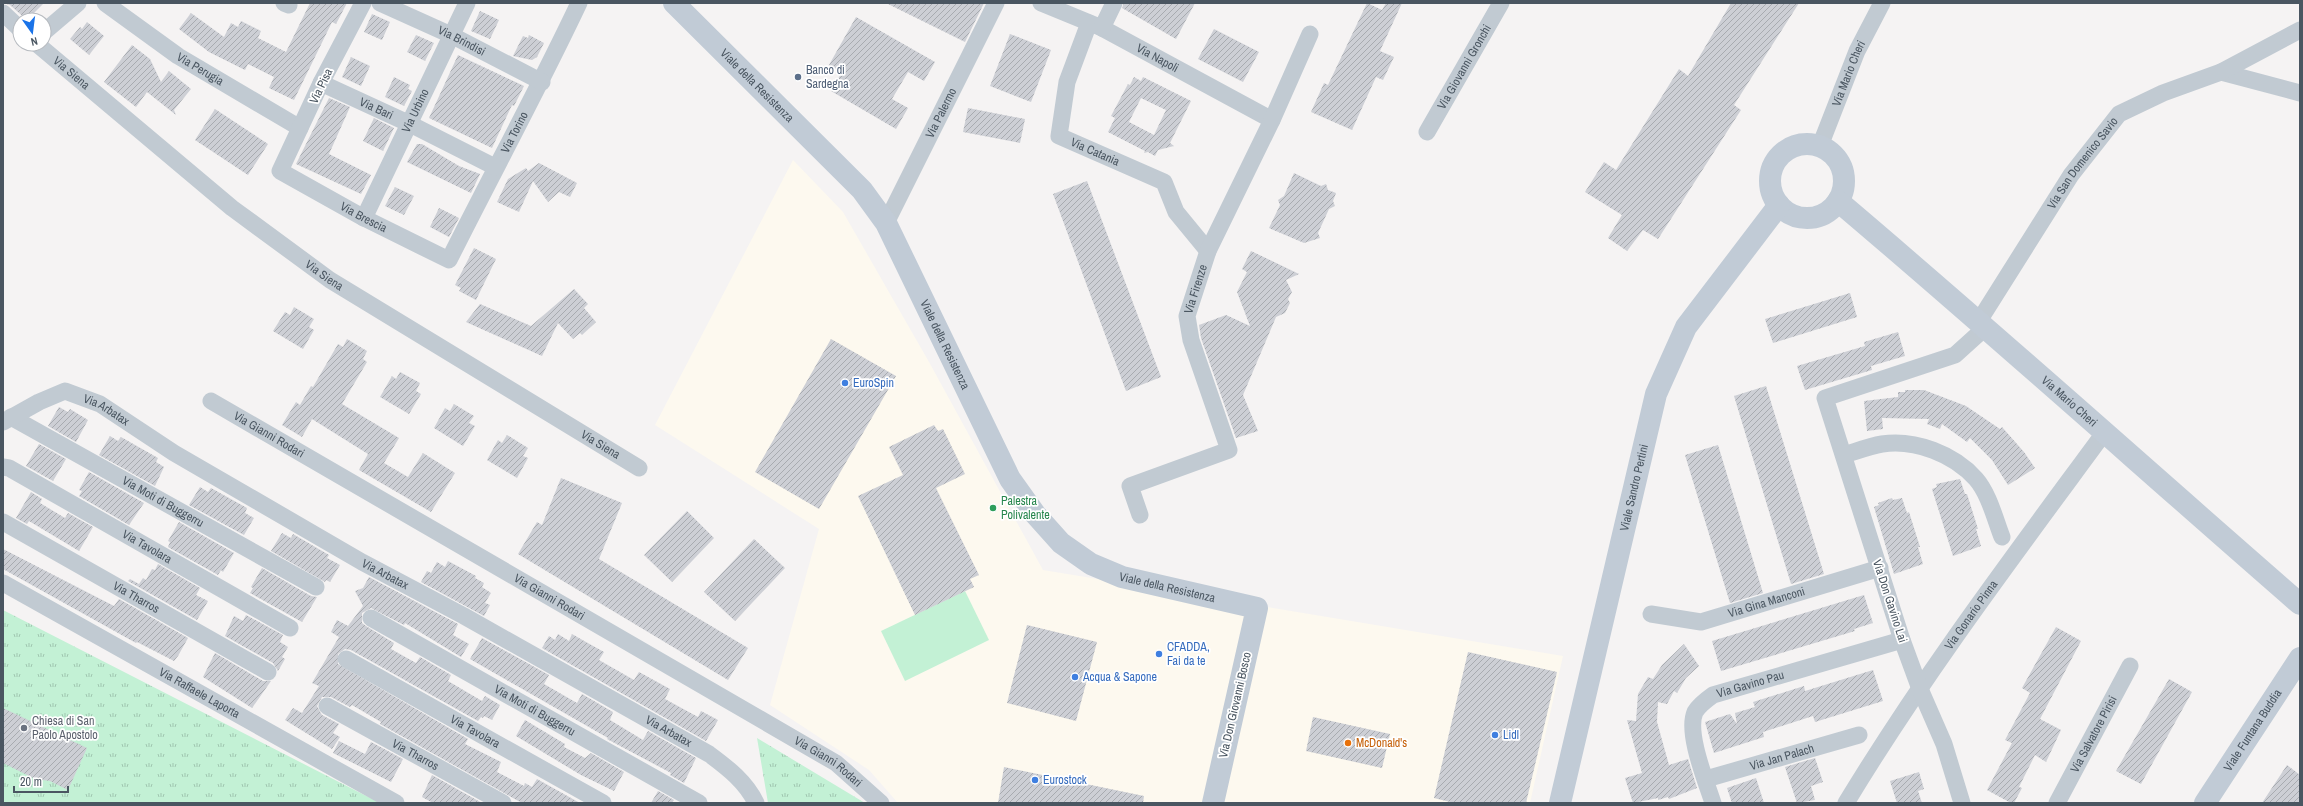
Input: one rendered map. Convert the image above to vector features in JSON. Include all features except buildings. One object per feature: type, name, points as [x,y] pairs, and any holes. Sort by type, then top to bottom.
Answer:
[{"type":"street","points":[[52,25],[78,3]]},
{"type":"street","name":"Via Perugia","points":[[105,3],[178,56],[300,128]]},
{"type":"street","name":"Via Pisa","points":[[280,171],[321,84],[364,3]]},
{"type":"street","name":"Via Brindisi","points":[[380,3],[451,35],[542,82]]},
{"type":"street","name":"Via Urbino","points":[[364,218],[467,3]]},
{"type":"street","name":"Via Torino","points":[[448,260],[495,167],[542,82],[579,3]]},
{"type":"street","name":"Viale della Resistenza","points":[[674,3],[862,190],[886,223],[1010,479],[1035,514],[1061,543],[1091,564],[1122,577],[1258,608]]},
{"type":"street","name":"Via Palermo","points":[[886,223],[996,3]]},
{"type":"street","name":"Via Napoli","points":[[1041,3],[1095,26],[1272,120]]},
{"type":"street","points":[[1095,26],[1114,3]]},
{"type":"street","name":"Via Giovanni Gronchi","points":[[1427,132],[1501,3]]},
{"type":"street","name":"Via Mario Cheri","points":[[1820,146],[1857,50],[1882,3]]},
{"type":"street","points":[[3,13],[12,21]]},
{"type":"street","name":"Via Catania","points":[[1095,26],[1067,82],[1059,136],[1164,182],[1176,212],[1208,251]]},
{"type":"street","name":"Via San Domenico Savio","points":[[1825,398],[1955,355],[1983,324],[2071,175],[2119,114],[2163,93],[2220,72],[2300,30]]},
{"type":"street","name":"Via Firenze","points":[[1140,515],[1130,486],[1229,450],[1191,340],[1187,316],[1208,251],[1272,120],[1310,34]]},
{"type":"street","name":"Via Siena","points":[[47,52],[232,208],[330,280],[639,468]]},
{"type":"street","points":[[2220,72],[2300,93]]},
{"type":"street","name":"Via Bari","points":[[321,84],[410,124],[495,167]]},
{"type":"street","points":[[1811,144],[1820,146],[1834,155],[1842,169],[1844,186],[1838,201],[1824,214],[1814,217],[1795,216],[1779,205],[1774,197],[1770,183],[1772,169],[1777,160],[1783,153],[1796,146],[1811,144]]},
{"type":"street","name":"Via Brescia","points":[[280,171],[364,218],[448,260]]},
{"type":"street","name":"Via Mario Cheri","points":[[1838,201],[1983,324],[2104,433],[2300,604]]},
{"type":"street","name":"Viale Sandro Pertini","points":[[1560,803],[1656,394],[1686,327],[1779,205]]},
{"type":"street","name":"Via Arbatax","points":[[7,419],[65,391],[100,404],[174,453],[355,558],[464,616],[702,750],[734,772],[752,794],[756,803]]},
{"type":"street","name":"Via Don Gavino Lai","points":[[1825,398],[1902,640],[1920,689],[1944,744],[1962,803]]},
{"type":"street","name":"Via Gianni Rodari","points":[[212,401],[836,763],[881,803]]},
{"type":"street","name":"Via Moti di Buggerru","points":[[7,419],[316,587]]},
{"type":"street","name":"Via Gonario Pinna","points":[[1846,803],[1887,736],[2017,549],[2104,433]]},
{"type":"street","points":[[1844,455],[1883,443],[1911,445],[1938,451],[1961,465],[1976,480],[1987,499],[2002,537]]},
{"type":"street","name":"Via Tavolara","points":[[3,467],[9,468],[290,628]]},
{"type":"street","name":"Via Tharros","points":[[3,522],[268,672]]},
{"type":"street","name":"Via Gina Manconi","points":[[1651,614],[1701,622],[1880,568]]},
{"type":"street","name":"Via Raffaele Laporta","points":[[3,583],[396,803]]},
{"type":"street","name":"Via Don Giovanni Bosco","points":[[1213,803],[1258,608]]},
{"type":"street","name":"Via Moti di Buggerru","points":[[372,618],[699,803]]},
{"type":"street","name":"Via Gavino Pau","points":[[1713,803],[1693,733],[1695,713],[1702,703],[1713,695],[1902,640]]},
{"type":"street","name":"Viale Funtana Buddia","points":[[2205,803],[2300,658]]},
{"type":"street","name":"Via Tavolara","points":[[346,659],[603,803]]},
{"type":"street","name":"Via Salvatore Pirisi","points":[[2057,803],[2130,666]]},
{"type":"street","name":"Via Tharros","points":[[327,706],[503,803]]},
{"type":"street","name":"Via Jan Palach","points":[[1706,778],[1858,734]]},
{"type":"shaded area","points":[[793,160],[843,212],[929,362],[1043,570],[1563,656],[1530,803],[898,803],[869,770],[770,705],[819,529],[655,425]]},
{"type":"green space","points":[[965,591],[989,640],[905,681],[881,631]]},
{"type":"green space","points":[[3,610],[380,803],[3,803]]},
{"type":"green space","points":[[757,738],[865,803],[768,803]]},
{"type":"place","name":"Banco di Sardegna","points":[[798,77]]},
{"type":"place","name":"EuroSpin","points":[[845,383]]},
{"type":"place","name":"Palestra Polivalente","points":[[993,508]]},
{"type":"place","name":"CFADDA, Fai da te","points":[[1159,654]]},
{"type":"place","name":"Acqua & Sapone","points":[[1075,677]]},
{"type":"place","name":"Chiesa di San Paolo Apostolo","points":[[24,728]]},
{"type":"place","name":"Lidl","points":[[1495,735]]},
{"type":"place","name":"McDonald's","points":[[1348,743]]},
{"type":"place","name":"Eurostock","points":[[1035,780]]}]
